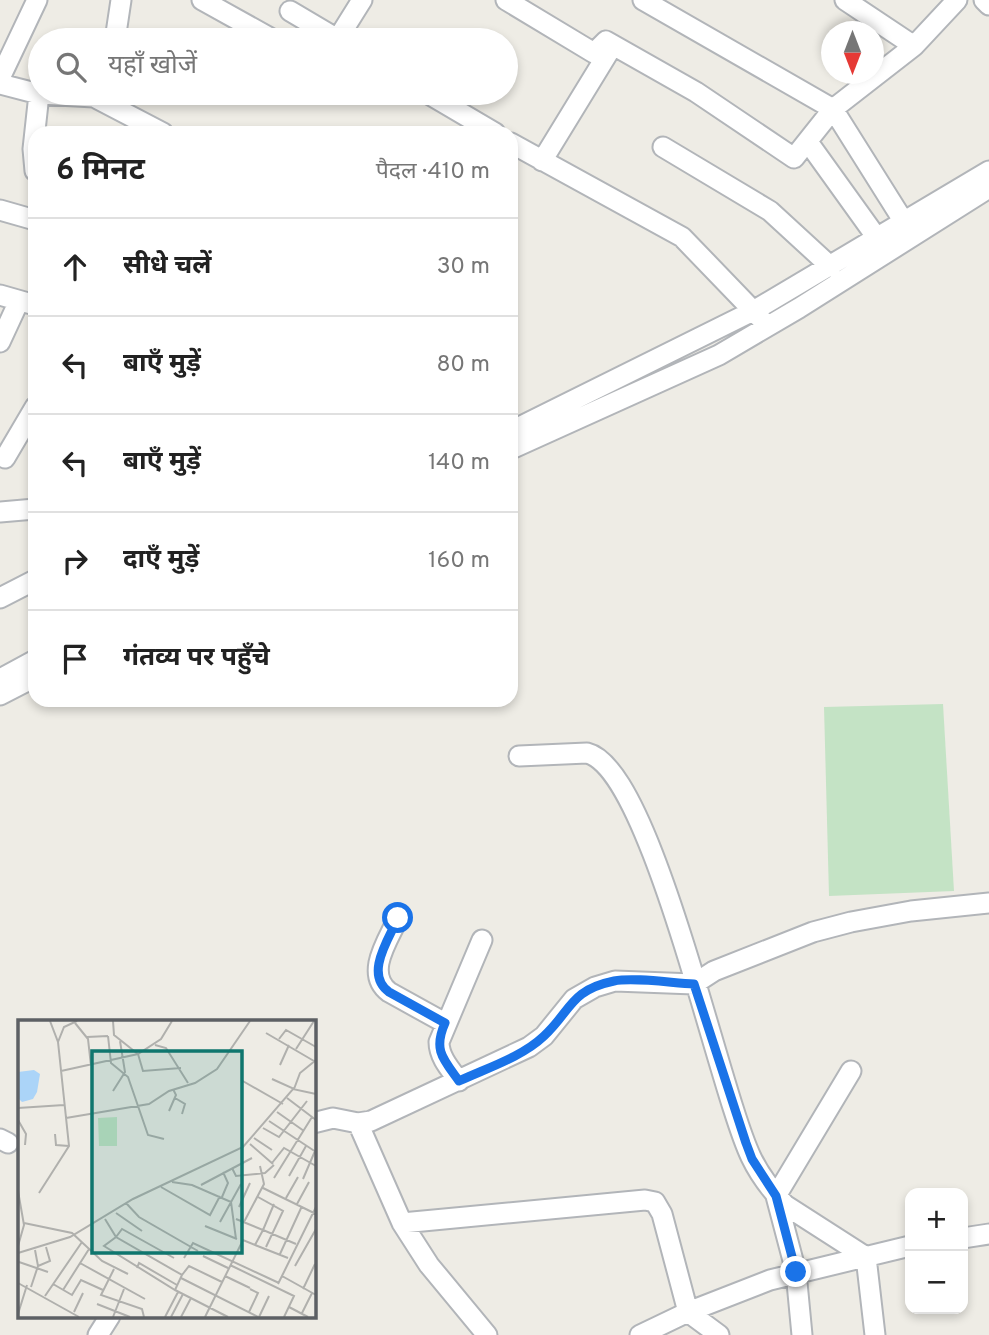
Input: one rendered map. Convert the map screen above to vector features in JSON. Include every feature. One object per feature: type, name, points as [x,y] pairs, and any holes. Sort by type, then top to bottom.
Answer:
[{"type":"street","points":[[28,90],[0,81],[37,0]]},
{"type":"street","points":[[117,28],[121,0]]},
{"type":"street","points":[[202,0],[252,28]]},
{"type":"street","points":[[344,28],[362,0]]},
{"type":"street","points":[[506,0],[594,53],[606,41],[696,92],[794,159],[833,109],[914,46],[957,0]]},
{"type":"street","points":[[643,0],[833,109],[904,222]]},
{"type":"street","points":[[845,0],[914,46]]},
{"type":"street","points":[[984,0],[989,5]]},
{"type":"street","points":[[290,11],[318,28]]},
{"type":"street","points":[[541,161],[613,45]]},
{"type":"street","points":[[36,126],[38,105]]},
{"type":"street","points":[[113,105],[150,126]]},
{"type":"street","points":[[447,105],[483,126]]},
{"type":"street","points":[[807,142],[877,238]]},
{"type":"street","points":[[663,146],[770,211],[831,267]]},
{"type":"street","points":[[518,147],[682,237],[755,310],[768,328]]},
{"type":"street","points":[[518,424],[755,310],[989,171]]},
{"type":"street","points":[[518,446],[685,371],[768,328],[989,188]]},
{"type":"street","points":[[0,209],[28,218]]},
{"type":"street","points":[[0,342],[18,300]]},
{"type":"street","points":[[5,458],[28,419]]},
{"type":"street","points":[[518,428],[539,437]]},
{"type":"street","points":[[0,512],[28,510]]},
{"type":"street","points":[[0,598],[28,584]]},
{"type":"street","points":[[0,679],[28,664]]},
{"type":"street","points":[[0,695],[28,681]]},
{"type":"street","points":[[519,756],[587,753],[603,761],[620,782],[640,822],[687,950],[694,984],[752,1159],[785,1205],[866,1257]]},
{"type":"street","points":[[315,1122],[333,1118],[358,1123],[371,1121],[459,1081],[529,1047],[544,1036],[574,999],[595,987],[615,981],[694,984],[715,971],[813,932],[911,911],[989,903]]},
{"type":"street","points":[[398,918],[378,965],[380,981],[389,992],[445,1023]]},
{"type":"street","points":[[459,1081],[444,1061],[439,1048],[441,1034],[482,940]]},
{"type":"street","points":[[802,1335],[796,1272],[776,1196],[851,1071]]},
{"type":"street","points":[[358,1123],[402,1223],[429,1265],[487,1335]]},
{"type":"street","points":[[402,1223],[645,1200],[655,1202],[662,1214],[688,1312],[719,1335]]},
{"type":"street","points":[[968,1237],[989,1234]]},
{"type":"street","points":[[640,1335],[688,1312],[796,1272],[905,1247]]},
{"type":"street","points":[[866,1257],[875,1335]]},
{"type":"street","points":[[98,1335],[109,1318]]},
{"type":"green space","points":[[943,704],[954,891],[829,896],[824,707]]},
{"type":"route","points":[[398,918],[378,965],[378,975],[383,987],[389,992],[445,1023],[439,1048],[444,1061],[459,1081],[529,1047],[544,1036],[574,999],[595,987],[615,981],[694,984],[752,1159],[776,1196],[796,1272]]}]
